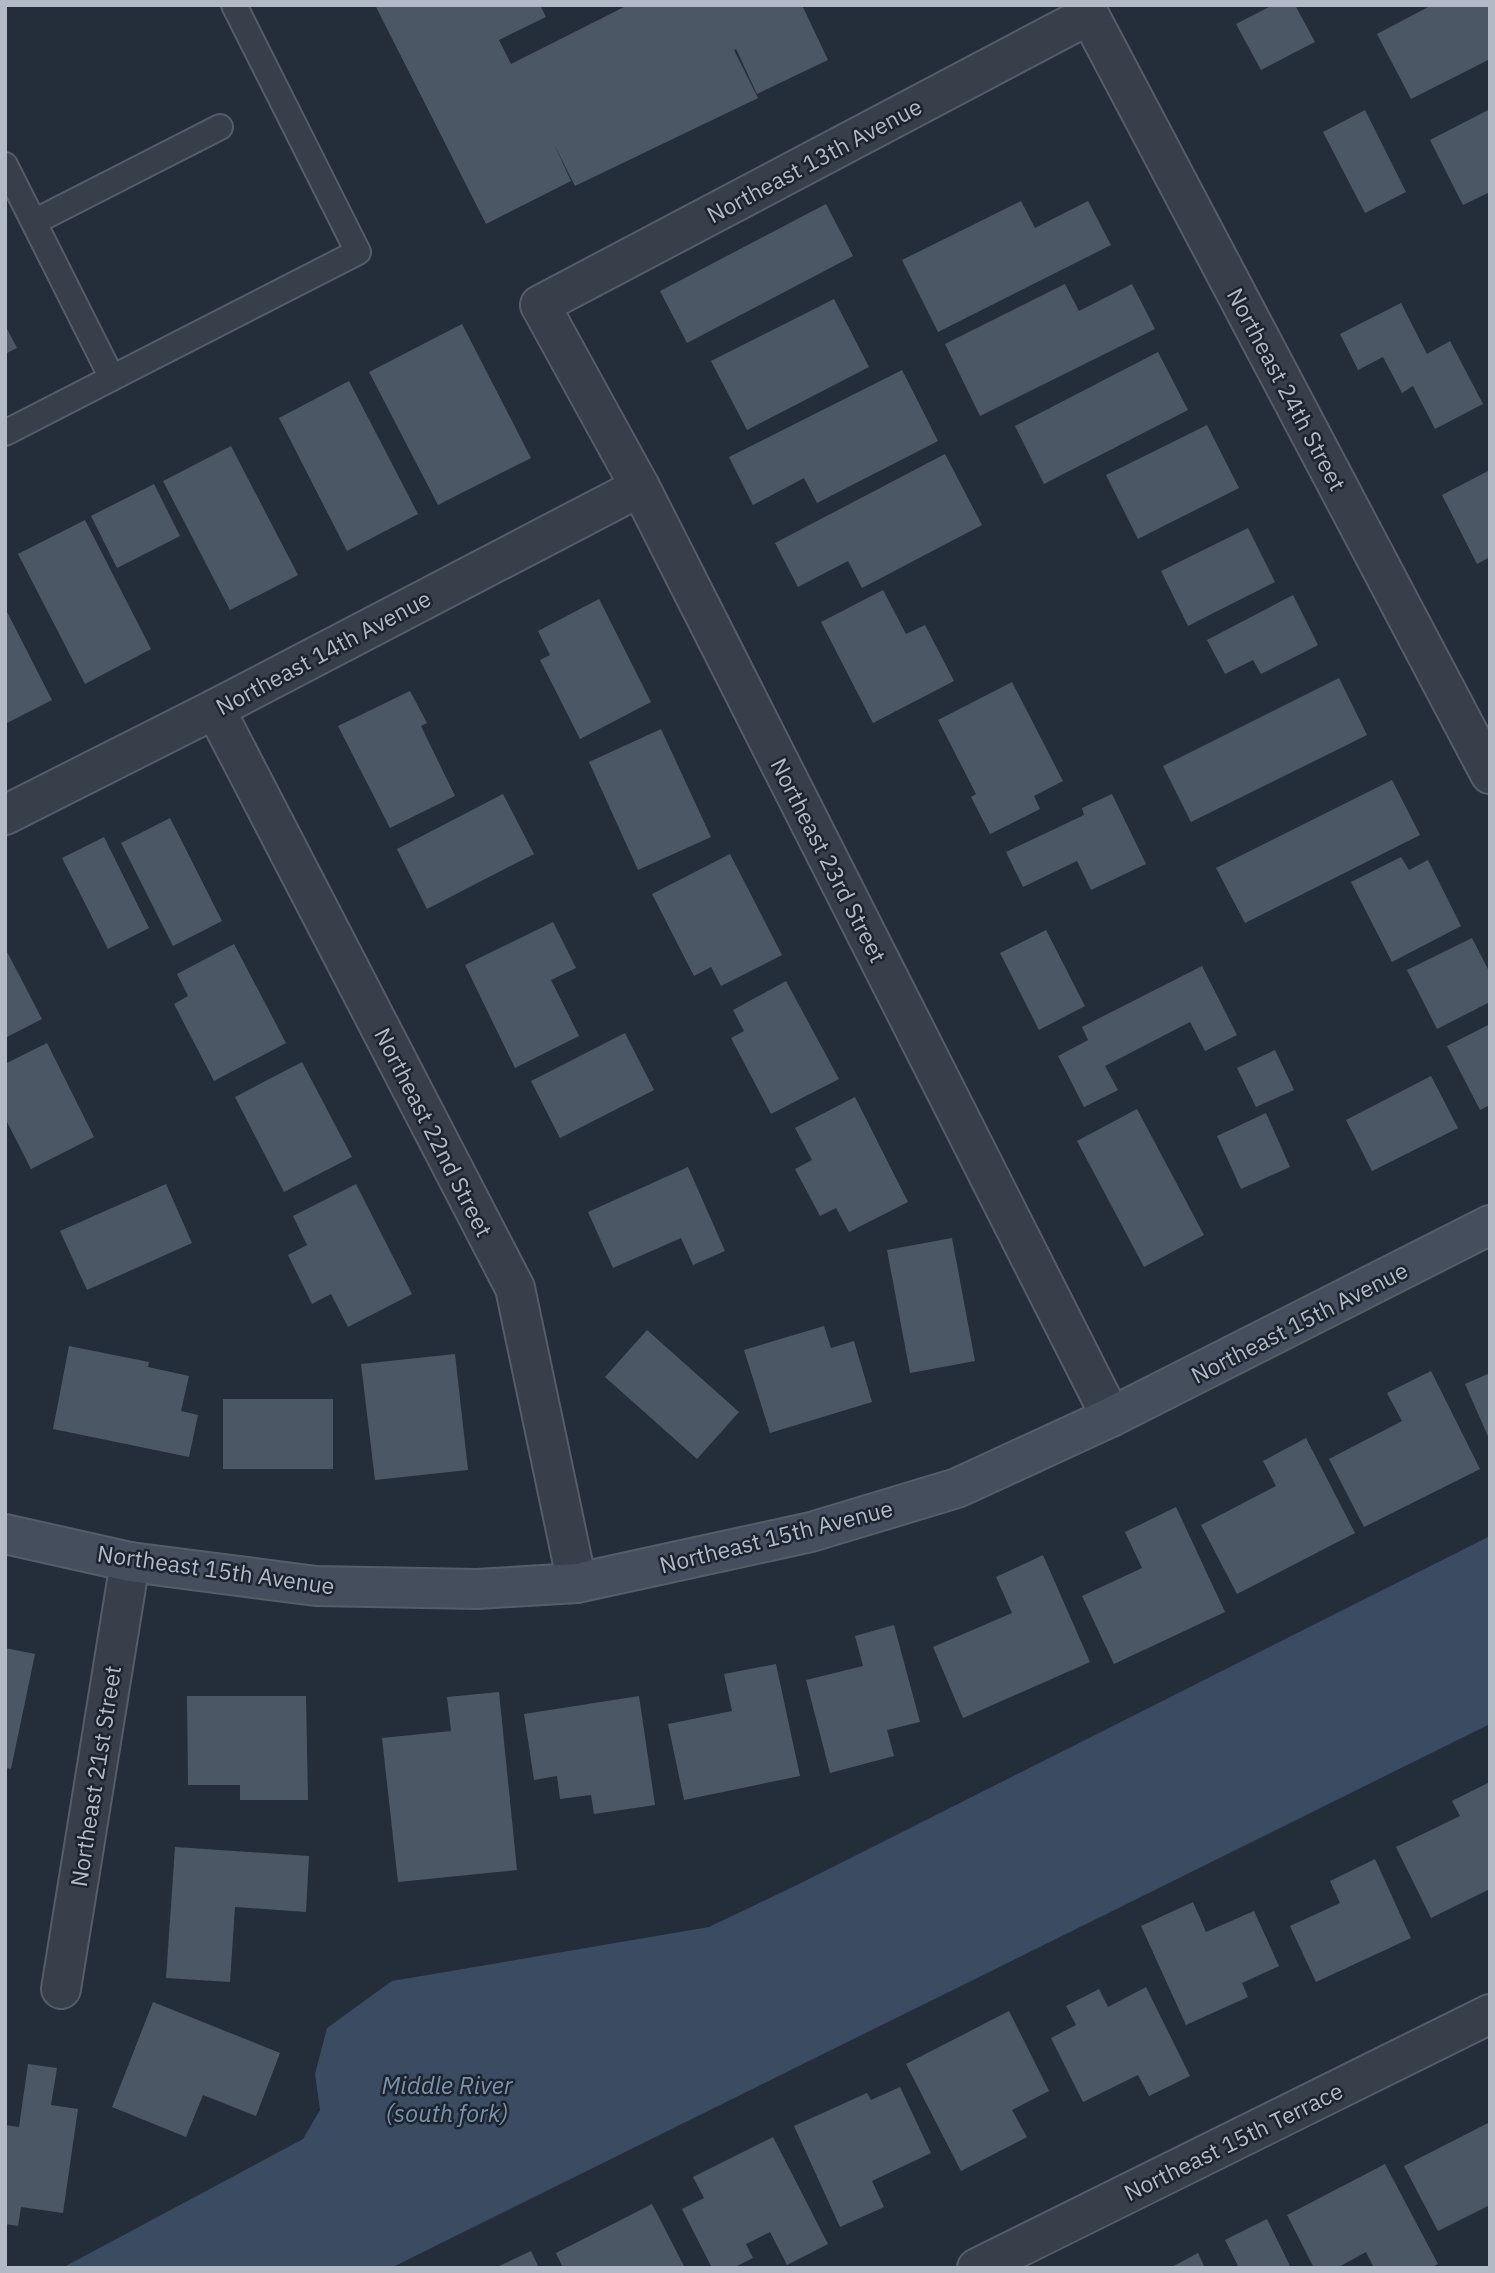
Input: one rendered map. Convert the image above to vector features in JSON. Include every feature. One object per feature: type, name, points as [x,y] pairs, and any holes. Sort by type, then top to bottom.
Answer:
[{"type":"street","name":"Northeast 13th Avenue","points":[[540,305],[1086,10]]},
{"type":"street","name":"Northeast 24th Street","points":[[1086,10],[1490,774]]},
{"type":"street","name":"Northeast 23rd Street","points":[[540,305],[640,487],[1111,1417]]},
{"type":"street","name":"Northeast 14th Avenue","points":[[5,815],[215,709],[640,487]]},
{"type":"street","name":"Northeast 22nd Street","points":[[215,709],[515,1288],[577,1583]]},
{"type":"street","name":"Northeast 15th Avenue","points":[[5,1534],[130,1562],[316,1586],[477,1590],[577,1583],[811,1532],[957,1488],[1111,1417],[1490,1225]]},
{"type":"street","name":"Northeast 21st Street","points":[[61,1989],[130,1562]]},
{"type":"street","name":"Northeast 15th Terrace","points":[[976,2268],[1490,2014]]},
{"type":"lane","points":[[5,433],[358,252],[234,5]]},
{"type":"lane","points":[[34,222],[220,127]]},
{"type":"lane","points":[[5,165],[112,378]]},
{"type":"water","name":"Middle River (south fork)","points":[[1490,1536],[1490,1724],[391,2268],[62,2268],[303,2139],[320,2110],[315,2074],[327,2028],[392,1981],[709,1927]]},
{"type":"building","points":[[375,5],[540,5],[546,17],[499,40],[511,64],[628,5],[802,5],[828,60],[757,94],[736,49],[734,50],[758,98],[575,186],[554,144],[571,181],[486,224]]},
{"type":"building","points":[[1273,5],[1295,5],[1315,42],[1261,70],[1236,24]]},
{"type":"building","points":[[1432,5],[1490,5],[1490,59],[1411,99],[1377,34]]},
{"type":"building","points":[[1490,109],[1490,192],[1463,205],[1430,140]]},
{"type":"building","points":[[1365,110],[1406,192],[1365,213],[1323,132]]},
{"type":"building","points":[[1021,201],[1035,228],[1088,201],[1111,245],[938,332],[902,260]]},
{"type":"building","points":[[826,204],[853,256],[687,343],[660,291]]},
{"type":"building","points":[[1065,284],[1079,311],[1132,284],[1155,329],[980,416],[945,344]]},
{"type":"building","points":[[834,299],[869,367],[747,430],[711,361]]},
{"type":"building","points":[[1401,303],[1427,354],[1450,341],[1483,404],[1435,429],[1413,386],[1402,393],[1383,357],[1358,370],[1340,334]]},
{"type":"building","points":[[462,324],[531,458],[438,505],[369,372]]},
{"type":"building","points":[[5,325],[17,348],[5,354]]},
{"type":"building","points":[[1158,352],[1188,410],[1044,484],[1015,426]]},
{"type":"building","points":[[902,370],[938,441],[817,503],[804,478],[753,505],[729,457]]},
{"type":"building","points":[[349,381],[418,514],[347,551],[279,418]]},
{"type":"building","points":[[1207,425],[1239,488],[1138,539],[1106,475]]},
{"type":"building","points":[[231,446],[298,575],[230,610],[163,481]]},
{"type":"building","points":[[945,454],[982,525],[862,588],[848,561],[798,587],[775,543]]},
{"type":"building","points":[[1490,470],[1490,557],[1477,564],[1442,495]]},
{"type":"building","points":[[154,484],[180,536],[117,568],[91,516]]},
{"type":"building","points":[[85,520],[151,649],[85,684],[18,554]]},
{"type":"building","points":[[1248,528],[1275,582],[1188,626],[1161,571]]},
{"type":"building","points":[[883,590],[906,634],[925,625],[954,681],[873,723],[821,622]]},
{"type":"building","points":[[1293,595],[1318,645],[1261,674],[1253,660],[1225,674],[1207,640]]},
{"type":"building","points":[[599,599],[651,702],[580,739],[540,660],[550,655],[538,631]]},
{"type":"building","points":[[5,608],[52,700],[5,724]]},
{"type":"building","points":[[1339,678],[1367,735],[1191,822],[1163,766]]},
{"type":"building","points":[[1012,682],[1063,781],[1034,796],[1040,809],[990,834],[971,797],[976,794],[938,720]]},
{"type":"building","points":[[410,691],[427,723],[421,726],[455,796],[390,828],[338,726]]},
{"type":"building","points":[[661,729],[711,837],[638,870],[589,762]]},
{"type":"building","points":[[1392,780],[1420,835],[1245,923],[1216,868]]},
{"type":"building","points":[[503,794],[534,854],[427,909],[397,849]]},
{"type":"building","points":[[1112,794],[1146,864],[1091,890],[1077,861],[1023,887],[1006,852],[1084,815],[1082,808]]},
{"type":"building","points":[[170,818],[222,921],[173,946],[121,843]]},
{"type":"building","points":[[104,837],[149,928],[108,949],[62,858]]},
{"type":"building","points":[[730,854],[782,955],[721,986],[711,967],[694,976],[652,894]]},
{"type":"building","points":[[1401,857],[1409,870],[1428,860],[1461,926],[1392,962],[1351,882]]},
{"type":"building","points":[[553,922],[576,968],[551,980],[579,1036],[515,1068],[465,965]]},
{"type":"building","points":[[1046,930],[1085,1006],[1039,1030],[1000,953]]},
{"type":"building","points":[[1472,938],[1490,973],[1490,1002],[1437,1029],[1407,970]]},
{"type":"building","points":[[234,944],[286,1043],[214,1081],[174,1004],[188,996],[177,974]]},
{"type":"building","points":[[5,948],[42,1019],[5,1038]]},
{"type":"building","points":[[1202,966],[1237,1035],[1205,1051],[1190,1022],[1105,1066],[1118,1090],[1084,1107],[1058,1056],[1088,1040],[1082,1027]]},
{"type":"building","points":[[786,981],[839,1079],[771,1114],[731,1038],[744,1031],[733,1010]]},
{"type":"building","points":[[1490,1024],[1490,1105],[1480,1110],[1447,1046]]},
{"type":"building","points":[[625,1033],[654,1090],[560,1138],[531,1081]]},
{"type":"building","points":[[47,1043],[94,1137],[31,1169],[5,1118],[5,1064]]},
{"type":"building","points":[[1275,1050],[1294,1090],[1256,1107],[1237,1068]]},
{"type":"building","points":[[302,1062],[352,1157],[284,1192],[235,1097]]},
{"type":"building","points":[[1431,1076],[1458,1128],[1372,1171],[1346,1120]]},
{"type":"building","points":[[855,1097],[908,1202],[849,1232],[836,1208],[820,1216],[795,1169],[812,1160],[795,1128]]},
{"type":"building","points":[[1137,1109],[1204,1235],[1144,1267],[1077,1141]]},
{"type":"building","points":[[1266,1113],[1290,1167],[1241,1189],[1217,1136]]},
{"type":"building","points":[[688,1167],[725,1251],[693,1265],[681,1238],[613,1268],[588,1212]]},
{"type":"building","points":[[166,1184],[192,1243],[87,1290],[60,1231]]},
{"type":"building","points":[[356,1184],[412,1294],[348,1327],[331,1294],[312,1304],[288,1255],[307,1245],[293,1216]]},
{"type":"building","points":[[952,1238],[975,1361],[910,1373],[887,1250]]},
{"type":"building","points":[[824,1326],[831,1348],[854,1341],[872,1402],[770,1433],[744,1350]]},
{"type":"building","points":[[647,1330],[739,1412],[697,1459],[605,1377]]},
{"type":"building","points":[[69,1346],[149,1362],[148,1367],[189,1376],[181,1411],[198,1415],[189,1457],[53,1429]]},
{"type":"building","points":[[455,1354],[468,1470],[375,1480],[361,1364]]},
{"type":"building","points":[[1431,1371],[1480,1469],[1364,1527],[1329,1459],[1402,1421],[1387,1393]]},
{"type":"building","points":[[1490,1373],[1490,1441],[1465,1384]]},
{"type":"building","points":[[223,1399],[333,1399],[333,1469],[223,1469]]},
{"type":"building","points":[[1306,1438],[1355,1533],[1237,1594],[1201,1525],[1276,1486],[1263,1461]]},
{"type":"building","points":[[1176,1507],[1225,1612],[1114,1664],[1082,1596],[1142,1568],[1125,1532]]},
{"type":"building","points":[[1043,1555],[1090,1662],[963,1718],[933,1647],[1012,1613],[996,1577]]},
{"type":"building","points":[[894,1625],[920,1722],[887,1730],[894,1756],[830,1773],[806,1680],[863,1666],[855,1636]]},
{"type":"building","points":[[5,1648],[35,1654],[11,1769],[5,1768]]},
{"type":"building","points":[[776,1664],[800,1776],[684,1800],[668,1724],[732,1711],[724,1674]]},
{"type":"building","points":[[499,1692],[517,1870],[398,1882],[382,1738],[451,1731],[447,1697]]},
{"type":"building","points":[[187,1696],[306,1696],[308,1800],[240,1800],[240,1785],[188,1785]]},
{"type":"building","points":[[639,1696],[655,1805],[594,1814],[591,1795],[560,1799],[557,1776],[534,1780],[524,1714]]},
{"type":"building","points":[[1488,1783],[1490,1889],[1431,1918],[1396,1847],[1460,1816],[1452,1801]]},
{"type":"building","points":[[175,1847],[309,1856],[306,1912],[235,1907],[230,1982],[166,1978]]},
{"type":"building","points":[[1375,1859],[1411,1938],[1316,1982],[1290,1926],[1340,1903],[1330,1881]]},
{"type":"building","points":[[1193,1902],[1206,1932],[1254,1911],[1279,1966],[1242,1983],[1248,1997],[1186,2025],[1141,1926]]},
{"type":"building","points":[[1146,1987],[1190,2076],[1149,2096],[1138,2075],[1083,2102],[1051,2038],[1076,2025],[1066,2006],[1099,1989],[1108,2007]]},
{"type":"building","points":[[153,2002],[280,2053],[256,2116],[203,2095],[186,2137],[112,2107]]},
{"type":"building","points":[[1009,2011],[1049,2091],[1012,2110],[1027,2137],[961,2171],[906,2064]]},
{"type":"building","points":[[28,2064],[57,2068],[51,2105],[78,2109],[63,2213],[21,2207],[18,2226],[5,2224],[5,2125],[19,2127]]},
{"type":"building","points":[[900,2087],[931,2153],[872,2181],[884,2207],[840,2227],[794,2126],[867,2093],[871,2100]]},
{"type":"building","points":[[1490,2122],[1490,2205],[1438,2231],[1404,2166]]},
{"type":"building","points":[[773,2137],[828,2244],[787,2265],[770,2232],[746,2244],[753,2258],[733,2268],[712,2268],[682,2209],[704,2198],[693,2177]]},
{"type":"building","points":[[1385,2164],[1438,2264],[1430,2268],[1374,2268],[1366,2252],[1337,2268],[1314,2268],[1287,2215]]},
{"type":"building","points":[[652,2204],[685,2268],[563,2268],[556,2253]]},
{"type":"building","points":[[1267,2219],[1291,2268],[1239,2268],[1225,2240]]},
{"type":"building","points":[[531,2251],[539,2268],[495,2268]]},
{"type":"building","points":[[1198,2253],[1205,2268],[1170,2268]]}]
